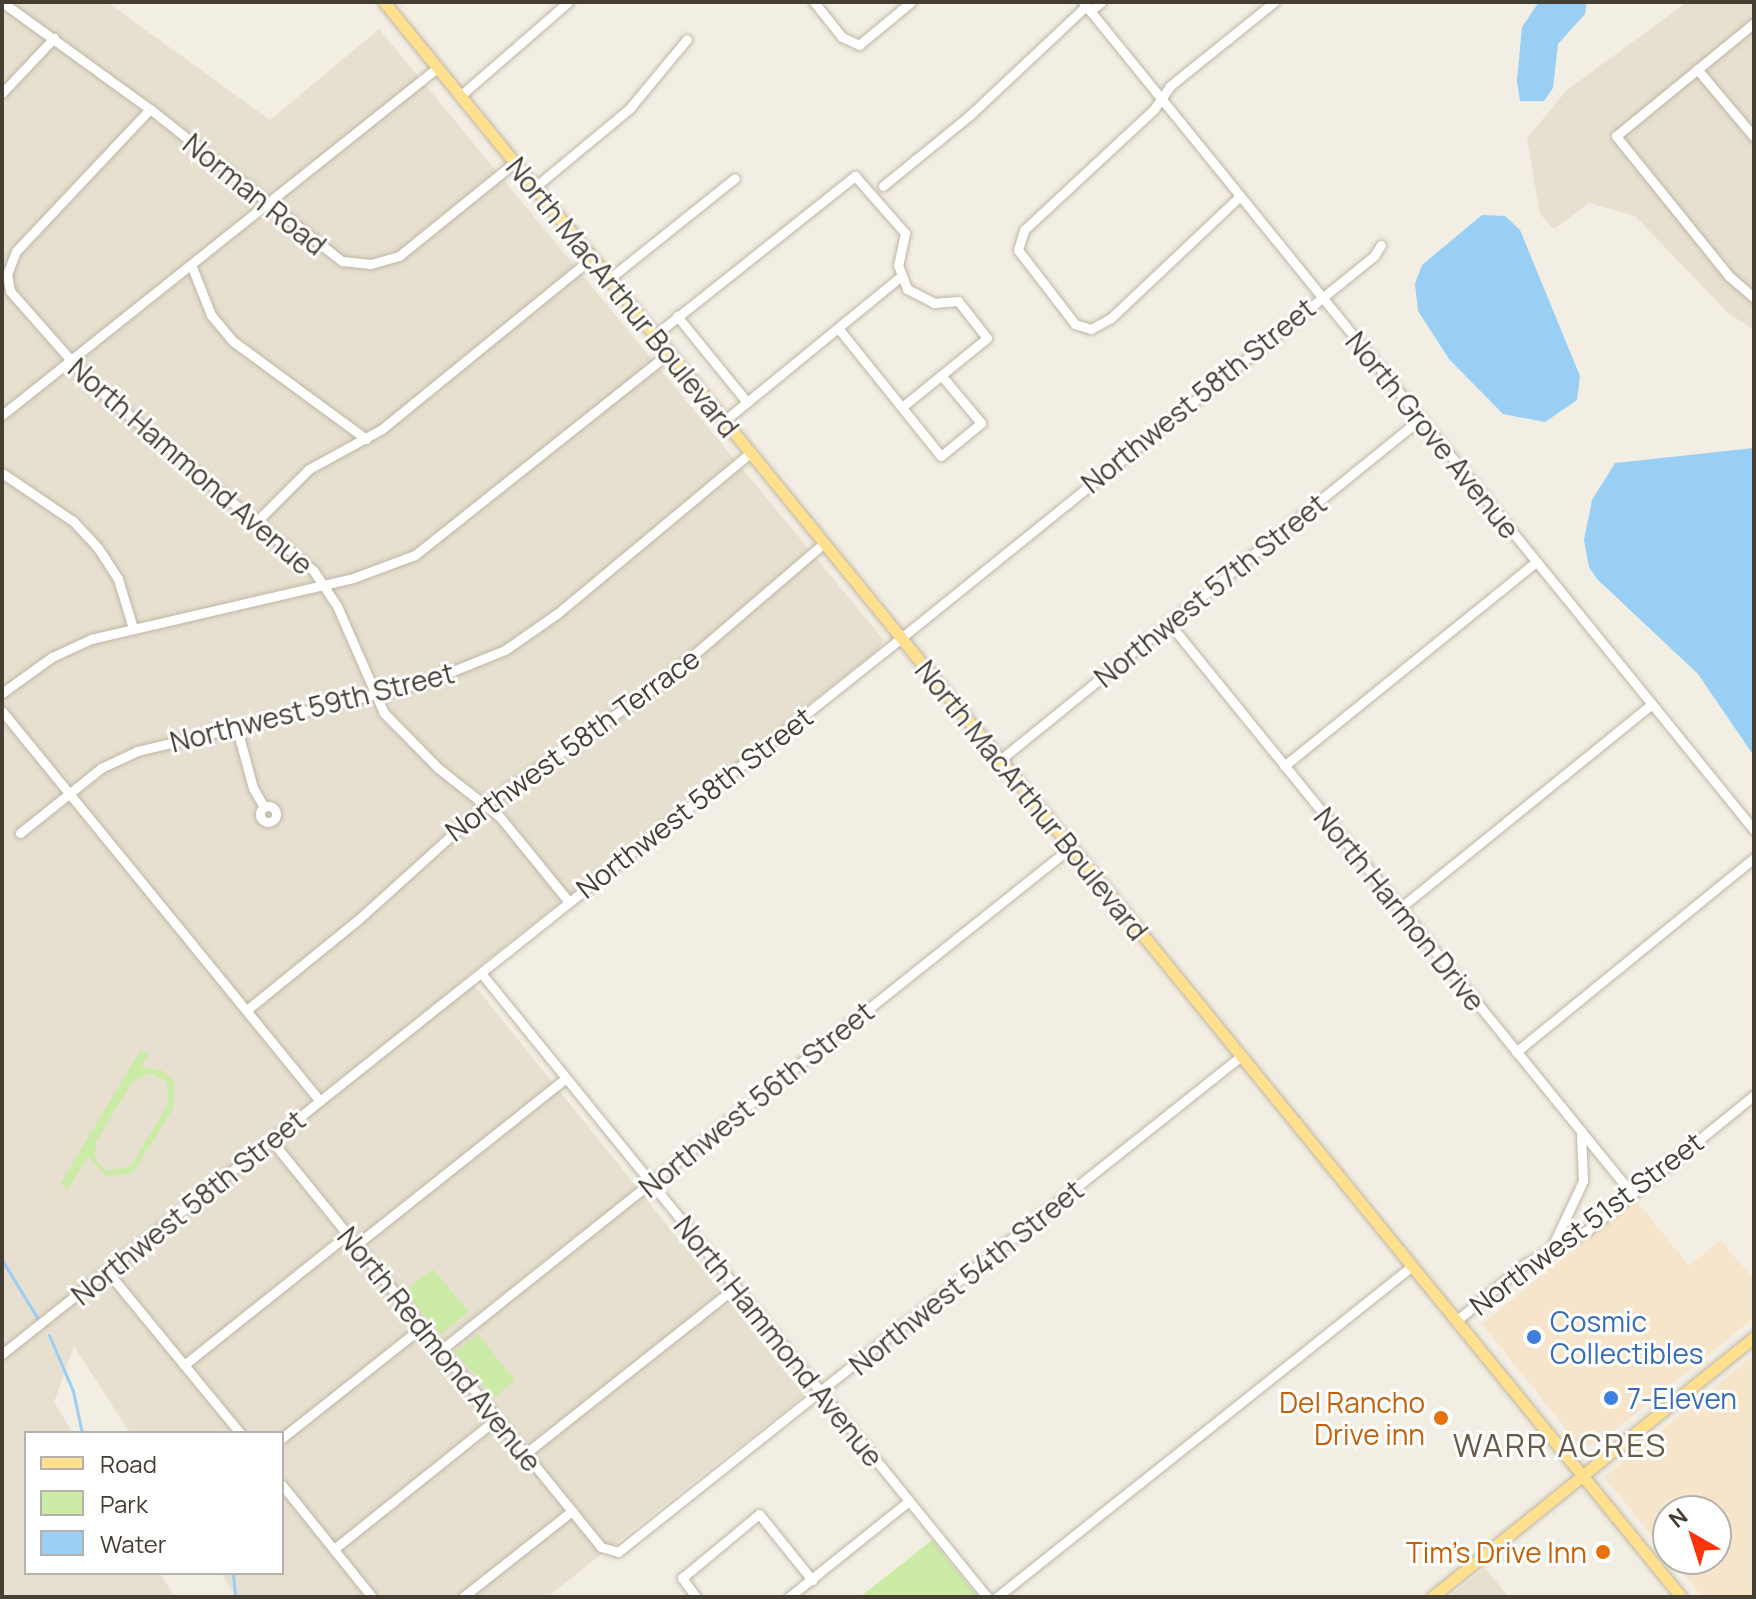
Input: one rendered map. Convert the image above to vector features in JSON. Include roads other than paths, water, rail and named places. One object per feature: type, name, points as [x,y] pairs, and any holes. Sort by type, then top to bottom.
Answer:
[{"type":"main road","name":"North MacArthur Boulevard","points":[[385,2],[1681,1597]]},
{"type":"main road","points":[[1432,1597],[1754,1337]]},
{"type":"street","name":"Norman Road","points":[[2,2],[150,109],[331,256],[371,264],[411,247],[515,162]]},
{"type":"street","points":[[460,96],[568,2]]},
{"type":"street","points":[[814,2],[842,37],[859,45],[911,2]]},
{"type":"street","points":[[883,186],[962,122],[1086,6],[1101,2]]},
{"type":"street","points":[[1240,196],[1097,328],[1080,328],[1021,258],[1019,236],[1161,99],[1274,2]]},
{"type":"street","name":"North Grove Avenue","points":[[1086,6],[1754,830]]},
{"type":"street","points":[[1754,23],[1616,136],[1729,276],[1754,298]]},
{"type":"street","points":[[2,93],[54,38]]},
{"type":"street","points":[[535,187],[630,108],[687,39]]},
{"type":"street","points":[[2,415],[70,362],[135,304],[192,267],[437,68]]},
{"type":"street","points":[[1697,69],[1754,137]]},
{"type":"street","name":"North Hammond Avenue","points":[[150,109],[10,263],[7,282],[15,300],[70,362],[325,585],[349,629],[374,696],[418,749],[486,804],[569,902]]},
{"type":"street","points":[[655,335],[847,177],[864,182],[905,233],[900,277],[724,421]]},
{"type":"street","points":[[609,279],[735,178]]},
{"type":"street","name":"Northwest 58th Street","points":[[2,1354],[900,638],[1320,296],[1374,256],[1381,245]]},
{"type":"street","points":[[256,522],[309,469],[366,439],[592,258]]},
{"type":"street","points":[[192,267],[211,315],[234,342],[366,439]]},
{"type":"street","points":[[900,277],[923,300],[958,301],[987,338],[902,407]]},
{"type":"street","points":[[677,316],[747,402]]},
{"type":"street","points":[[838,328],[941,456],[981,423],[941,375]]},
{"type":"street","points":[[2,693],[52,657],[133,628],[387,568],[441,538],[669,353]]},
{"type":"street","name":"Northwest 57th Street","points":[[1000,760],[1420,419]]},
{"type":"street","name":"Northwest 59th Street","points":[[20,833],[101,768],[137,751],[374,696],[457,672],[534,631],[750,453]]},
{"type":"street","points":[[2,473],[73,521],[98,548],[118,579],[133,628]]},
{"type":"street","name":"Northwest 58th Terrace","points":[[248,1009],[360,918],[486,804],[662,682],[824,543]]},
{"type":"street","points":[[1284,766],[1536,562]]},
{"type":"street","name":"North Harmon Drive","points":[[1169,623],[1632,1194]]},
{"type":"street","points":[[1400,908],[1652,704]]},
{"type":"street","points":[[2,711],[320,1101]]},
{"type":"street","points":[[237,729],[253,788],[264,807]]},
{"type":"street","name":"Northwest 56th Street","points":[[441,1350],[1071,847]]},
{"type":"street","points":[[1516,1052],[1754,858]]},
{"type":"street","name":"North Hammond Avenue","points":[[481,973],[987,1597]]},
{"type":"street","name":"Northwest 54th Street","points":[[612,1552],[624,1549],[1241,1056]]},
{"type":"street","points":[[356,1245],[566,1078]]},
{"type":"street","name":"Northwest 51st Street","points":[[1456,1321],[1552,1247],[1588,1230],[1754,1095]]},
{"type":"street","points":[[1552,1247],[1583,1181],[1586,1151],[1580,1130]]},
{"type":"street","name":"North Redmond Avenue","points":[[271,1140],[572,1511],[612,1552]]},
{"type":"street","points":[[184,1365],[347,1235]]},
{"type":"street","points":[[997,1597],[1412,1266]]},
{"type":"street","points":[[107,1271],[238,1431]]},
{"type":"street","points":[[525,1454],[736,1287]]},
{"type":"street","points":[[284,1436],[422,1327]]},
{"type":"street","points":[[334,1549],[496,1419]]},
{"type":"street","points":[[284,1487],[372,1597]]},
{"type":"street","points":[[789,1597],[909,1501]]},
{"type":"street","points":[[463,1597],[572,1511]]},
{"type":"street","points":[[696,1597],[682,1578],[759,1514],[812,1580]]},
{"type":"water","points":[[1539,2],[1587,2],[1585,14],[1558,44],[1553,88],[1544,101],[1520,101],[1517,81],[1522,27]]},
{"type":"water","points":[[1482,215],[1505,216],[1520,230],[1580,376],[1577,400],[1545,422],[1503,414],[1449,359],[1418,311],[1415,284],[1422,265]]},
{"type":"water","points":[[1754,448],[1754,756],[1698,674],[1597,579],[1589,567],[1584,540],[1592,500],[1615,463]]},
{"type":"waterway","points":[[2,1260],[38,1319]]},
{"type":"waterway","points":[[49,1335],[73,1391],[82,1431]]},
{"type":"waterway","points":[[233,1575],[235,1597]]},
{"type":"place","name":"Cosmic Collectibles","points":[[1534,1337]]},
{"type":"place","name":"7-Eleven","points":[[1611,1398]]},
{"type":"place","name":"Del Rancho Drive inn","points":[[1441,1418]]},
{"type":"place","name":"Tim's Drive Inn","points":[[1603,1552]]},
{"type":"district","name":"WARR ACRES","points":[[1560,1445]]}]
